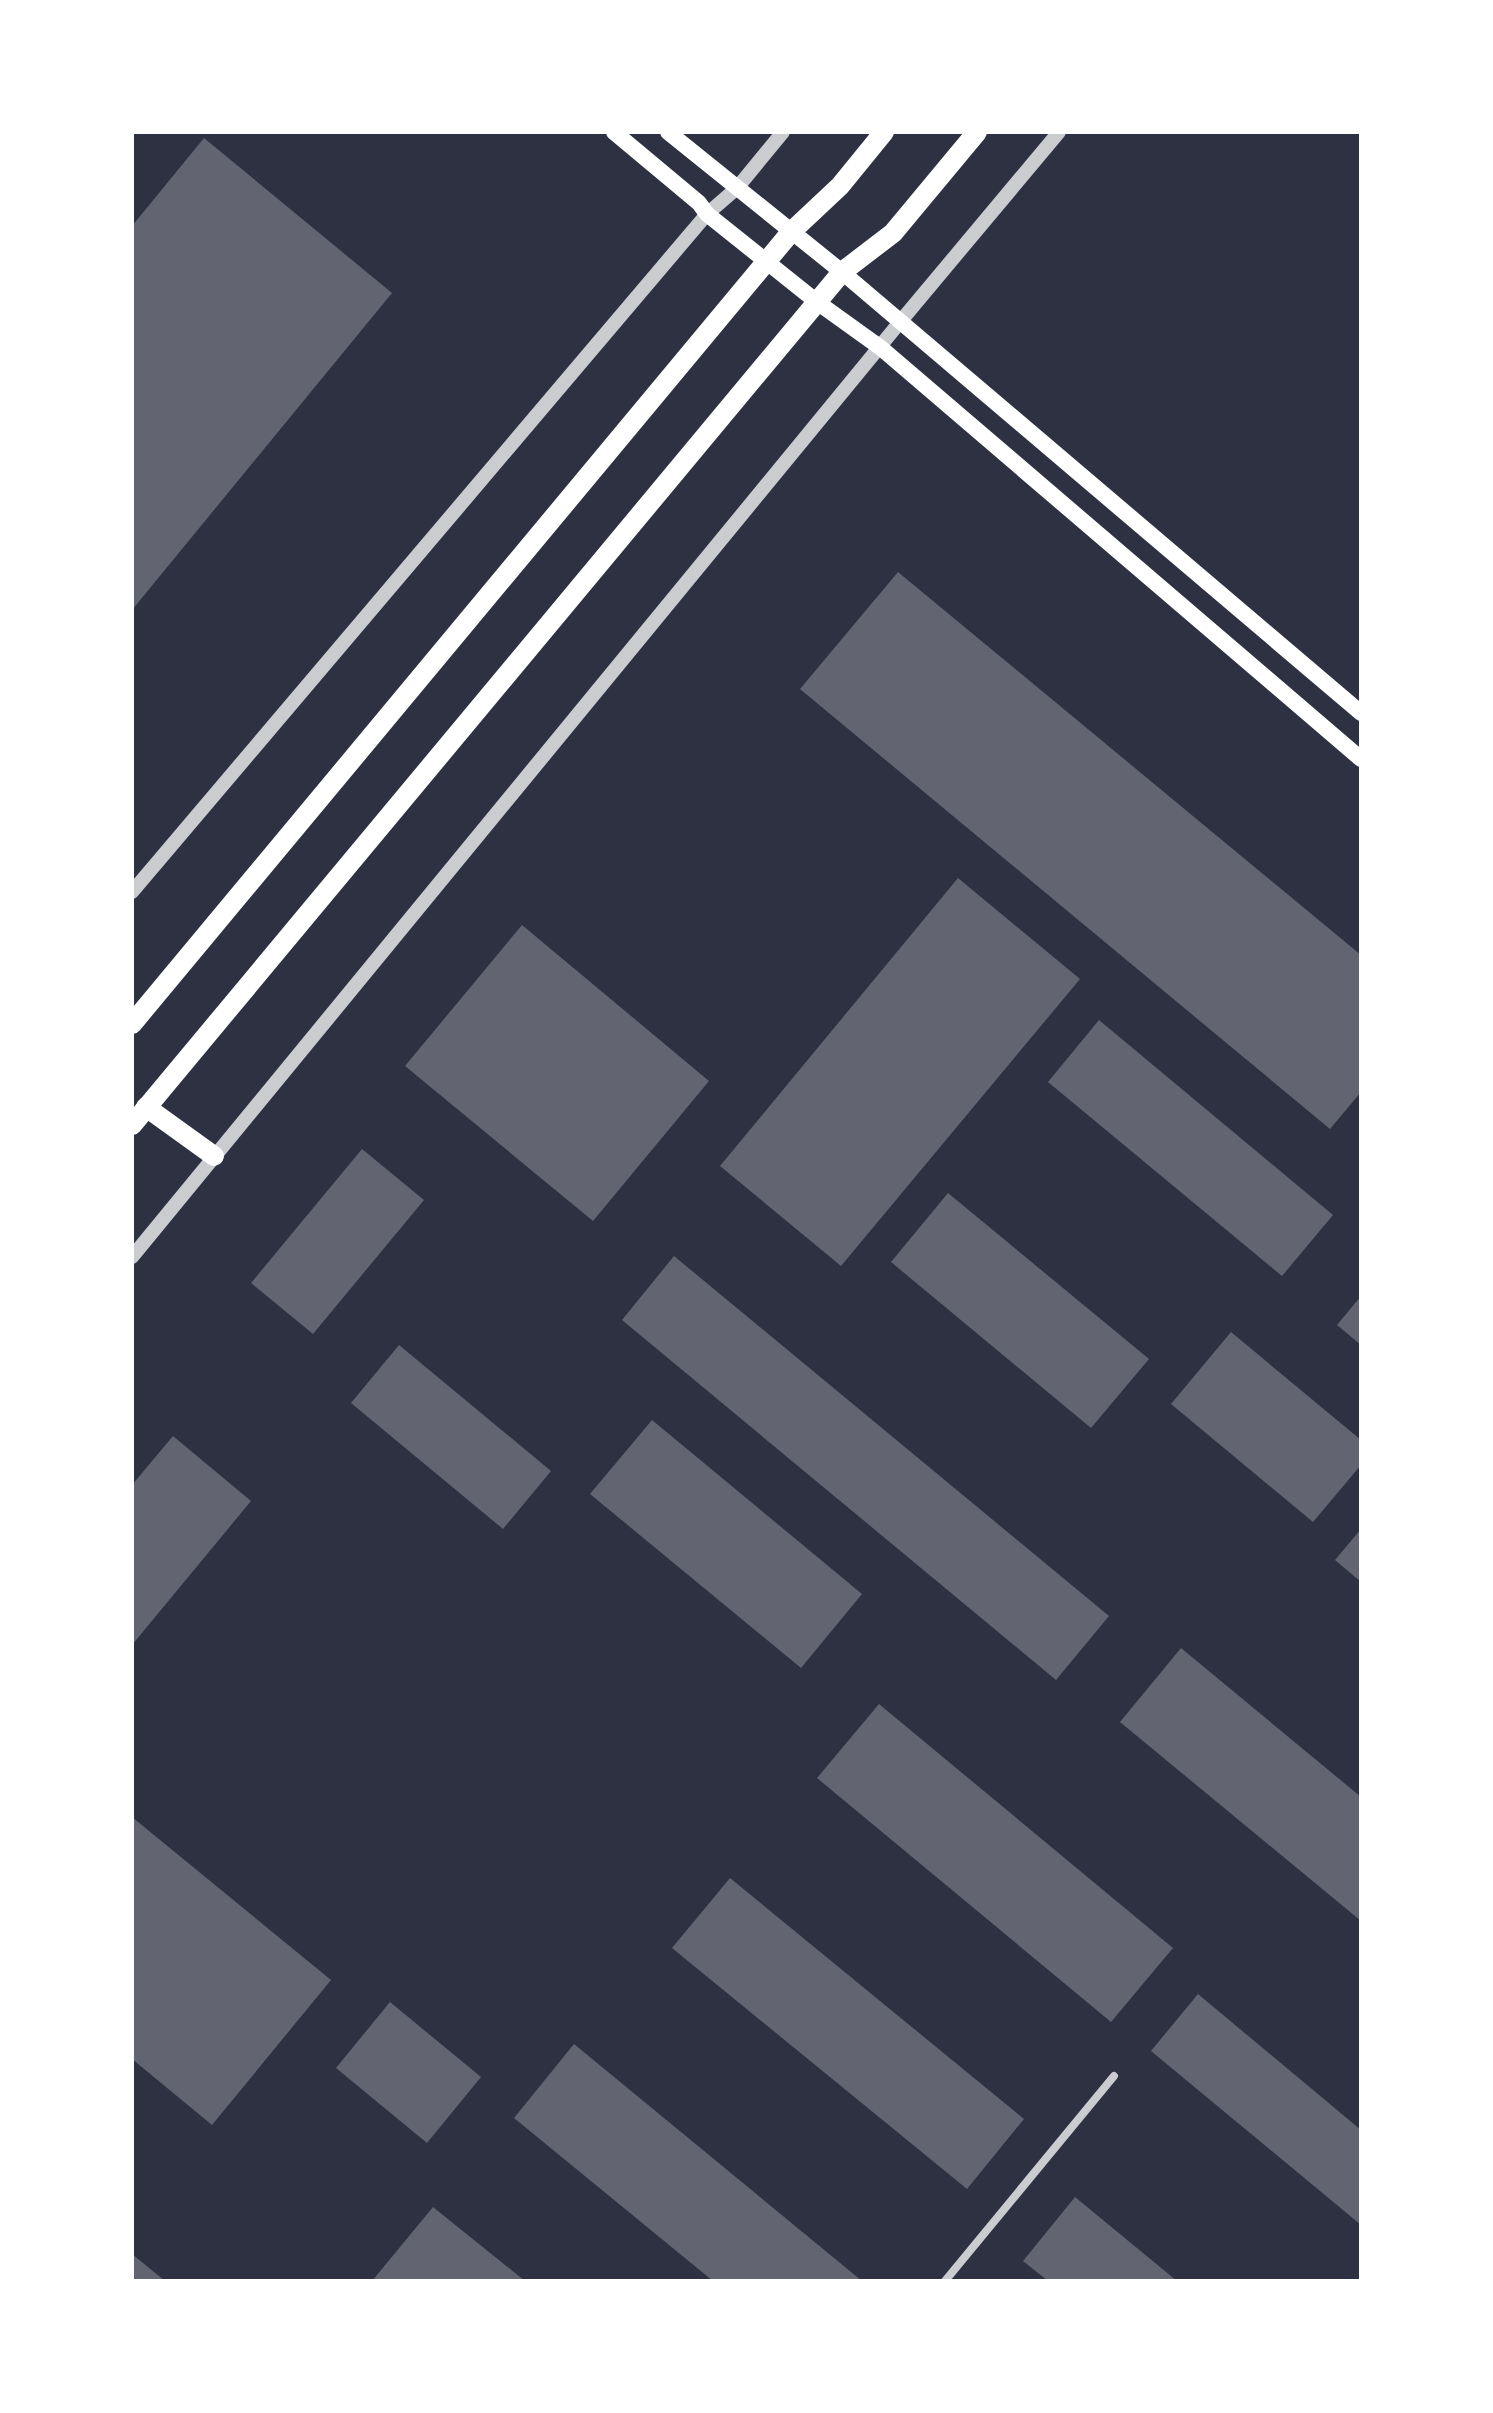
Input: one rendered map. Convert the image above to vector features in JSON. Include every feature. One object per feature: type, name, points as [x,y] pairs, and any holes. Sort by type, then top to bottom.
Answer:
[{"type":"main road","points":[[614,132],[699,203],[707,214],[817,302],[881,348],[1361,759]]},
{"type":"main road","points":[[668,132],[842,272],[1361,713]]},
{"type":"main road","points":[[132,1024],[791,232],[840,186],[884,132]]},
{"type":"main road","points":[[132,1125],[842,272],[893,233],[977,132]]},
{"type":"main road","points":[[146,1107],[214,1156]]},
{"type":"street","points":[[132,892],[707,214],[737,188],[783,132]]},
{"type":"street","points":[[132,1257],[1059,132]]},
{"type":"street","points":[[945,2281],[1114,2076]]},
{"type":"building","points":[[204,138],[392,293],[132,610],[132,226]]},
{"type":"building","points":[[898,572],[1361,955],[1361,1092],[1330,1129],[800,689]]},
{"type":"building","points":[[958,878],[1080,979],[841,1266],[720,1166]]},
{"type":"building","points":[[522,925],[709,1081],[593,1221],[405,1066]]},
{"type":"building","points":[[1099,1020],[1333,1215],[1282,1276],[1048,1082]]},
{"type":"building","points":[[362,1149],[424,1200],[313,1334],[251,1283]]},
{"type":"building","points":[[948,1193],[1149,1359],[1091,1428],[891,1262]]},
{"type":"building","points":[[674,1256],[1109,1616],[1056,1680],[622,1320]]},
{"type":"building","points":[[1361,1296],[1361,1345],[1337,1325]]},
{"type":"building","points":[[1231,1332],[1361,1440],[1361,1465],[1313,1522],[1171,1404]]},
{"type":"building","points":[[399,1345],[551,1471],[503,1529],[351,1403]]},
{"type":"building","points":[[652,1420],[862,1594],[801,1668],[590,1494]]},
{"type":"building","points":[[173,1436],[251,1501],[132,1645],[132,1485]]},
{"type":"building","points":[[1361,1529],[1361,1582],[1335,1560]]},
{"type":"building","points":[[1181,1648],[1361,1797],[1361,1921],[1120,1722]]},
{"type":"building","points":[[879,1704],[1173,1948],[1111,2022],[817,1778]]},
{"type":"building","points":[[132,1817],[331,1980],[212,2125],[132,2059]]},
{"type":"building","points":[[730,1878],[1024,2119],[967,2189],[672,1948]]},
{"type":"building","points":[[1198,1994],[1361,2130],[1361,2225],[1151,2051]]},
{"type":"building","points":[[390,2002],[481,2077],[427,2143],[336,2068]]},
{"type":"building","points":[[574,2044],[862,2281],[713,2281],[514,2118]]},
{"type":"building","points":[[1075,2197],[1177,2281],[1048,2281],[1023,2261]]},
{"type":"building","points":[[433,2207],[525,2281],[372,2281]]},
{"type":"building","points":[[132,2254],[165,2281],[132,2281]]}]
